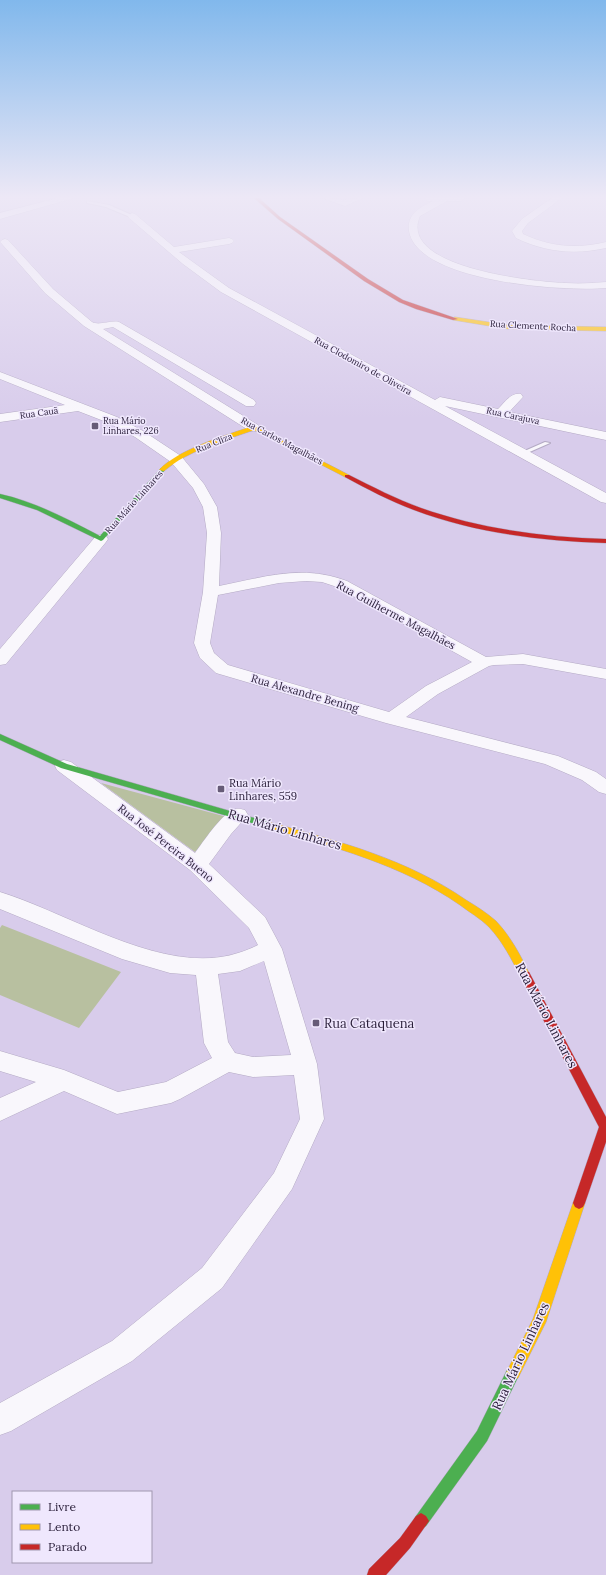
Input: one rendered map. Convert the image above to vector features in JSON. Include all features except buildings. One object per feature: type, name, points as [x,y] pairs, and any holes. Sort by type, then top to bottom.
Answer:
[{"type":"street","name":"Rua Carlos Magalhães","points":[[32,272],[69,309],[93,327],[254,428],[387,496],[420,509],[464,522],[508,532],[556,538],[606,541]]},
{"type":"street","name":"Rua Clodomiro de Oliveira","points":[[199,272],[225,290],[606,499]]},
{"type":"street","name":"Rua Clemente Rocha","points":[[355,272],[375,286],[401,301],[418,308],[460,320],[508,327],[606,328]]},
{"type":"street","points":[[476,272],[532,283],[577,288],[606,285]]},
{"type":"street","points":[[93,327],[115,324],[250,403]]},
{"type":"street","points":[[0,375],[113,420],[139,434],[176,459]]},
{"type":"street","name":"Rua Carajuva","points":[[420,397],[606,436]]},
{"type":"street","points":[[500,414],[517,397]]},
{"type":"street","name":"Rua Cauã","points":[[0,418],[78,407]]},
{"type":"street","name":"Rua Cliza","points":[[176,459],[254,428]]},
{"type":"street","name":"Rua Mário Linhares","points":[[0,660],[101,539],[158,474],[176,459]]},
{"type":"street","name":"Rua Alexandre Bening","points":[[176,459],[199,487],[210,507],[214,533],[211,592],[202,643],[206,654],[212,662],[222,669],[392,719],[551,760],[589,776],[606,788]]},
{"type":"street","points":[[0,496],[17,499],[42,509],[101,539]]},
{"type":"street","name":"Rua Guilherme Magalhães","points":[[211,592],[286,578],[317,577],[328,579],[342,584],[484,662]]},
{"type":"street","points":[[392,719],[432,690],[484,662],[507,659],[523,659],[606,674]]},
{"type":"street","name":"Rua Mário Linhares","points":[[0,737],[64,766],[356,850],[412,871],[457,897],[491,923],[513,951],[606,1127],[539,1322],[482,1436],[405,1543],[374,1575]]},
{"type":"street","name":"Rua José Pereira Bueno","points":[[64,766],[197,865],[257,924],[271,949],[305,1064]]},
{"type":"street","points":[[197,865],[224,829],[238,815]]},
{"type":"street","points":[[0,900],[130,953],[170,964],[206,967],[240,962],[271,949]]},
{"type":"street","points":[[206,967],[216,1043],[227,1062]]},
{"type":"street","points":[[0,1061],[64,1080],[117,1102],[171,1092],[227,1062],[253,1067],[305,1064],[312,1119],[283,1182],[212,1278],[122,1351],[0,1420]]},
{"type":"street","points":[[0,1110],[64,1080]]},
{"type":"lane","points":[[523,453],[547,443]]},
{"type":"green space","points":[[101,783],[227,817],[195,852]]},
{"type":"green space","points":[[2,925],[121,972],[79,1028],[0,995],[0,928]]},
{"type":"traffic: fast","points":[[0,496],[40,508],[101,539],[162,470]]},
{"type":"traffic: fast","points":[[0,737],[64,766],[269,825]]},
{"type":"traffic: fast","points":[[421,1521],[482,1436],[513,1373]]},
{"type":"traffic: slow","points":[[455,319],[508,327],[606,329]]},
{"type":"traffic: slow","points":[[162,470],[170,463],[192,451],[254,428],[347,476]]},
{"type":"traffic: slow","points":[[269,825],[374,857],[424,878],[447,891],[492,924],[510,948],[525,975]]},
{"type":"traffic: slow","points":[[513,1373],[539,1322],[579,1203]]},
{"type":"traffic: jam","points":[[354,272],[401,301],[418,308],[455,319]]},
{"type":"traffic: jam","points":[[347,476],[382,494],[418,509],[441,517],[487,529],[558,539],[606,541]]},
{"type":"traffic: jam","points":[[525,975],[605,1127],[579,1203]]},
{"type":"traffic: jam","points":[[375,1575],[405,1543],[421,1521]]},
{"type":"place","name":"Rua Mário Linhares, 226","points":[[95,426]]},
{"type":"place","name":"Rua Mário Linhares, 559","points":[[221,789]]},
{"type":"place","name":"Rua Cataquena","points":[[316,1023]]}]
